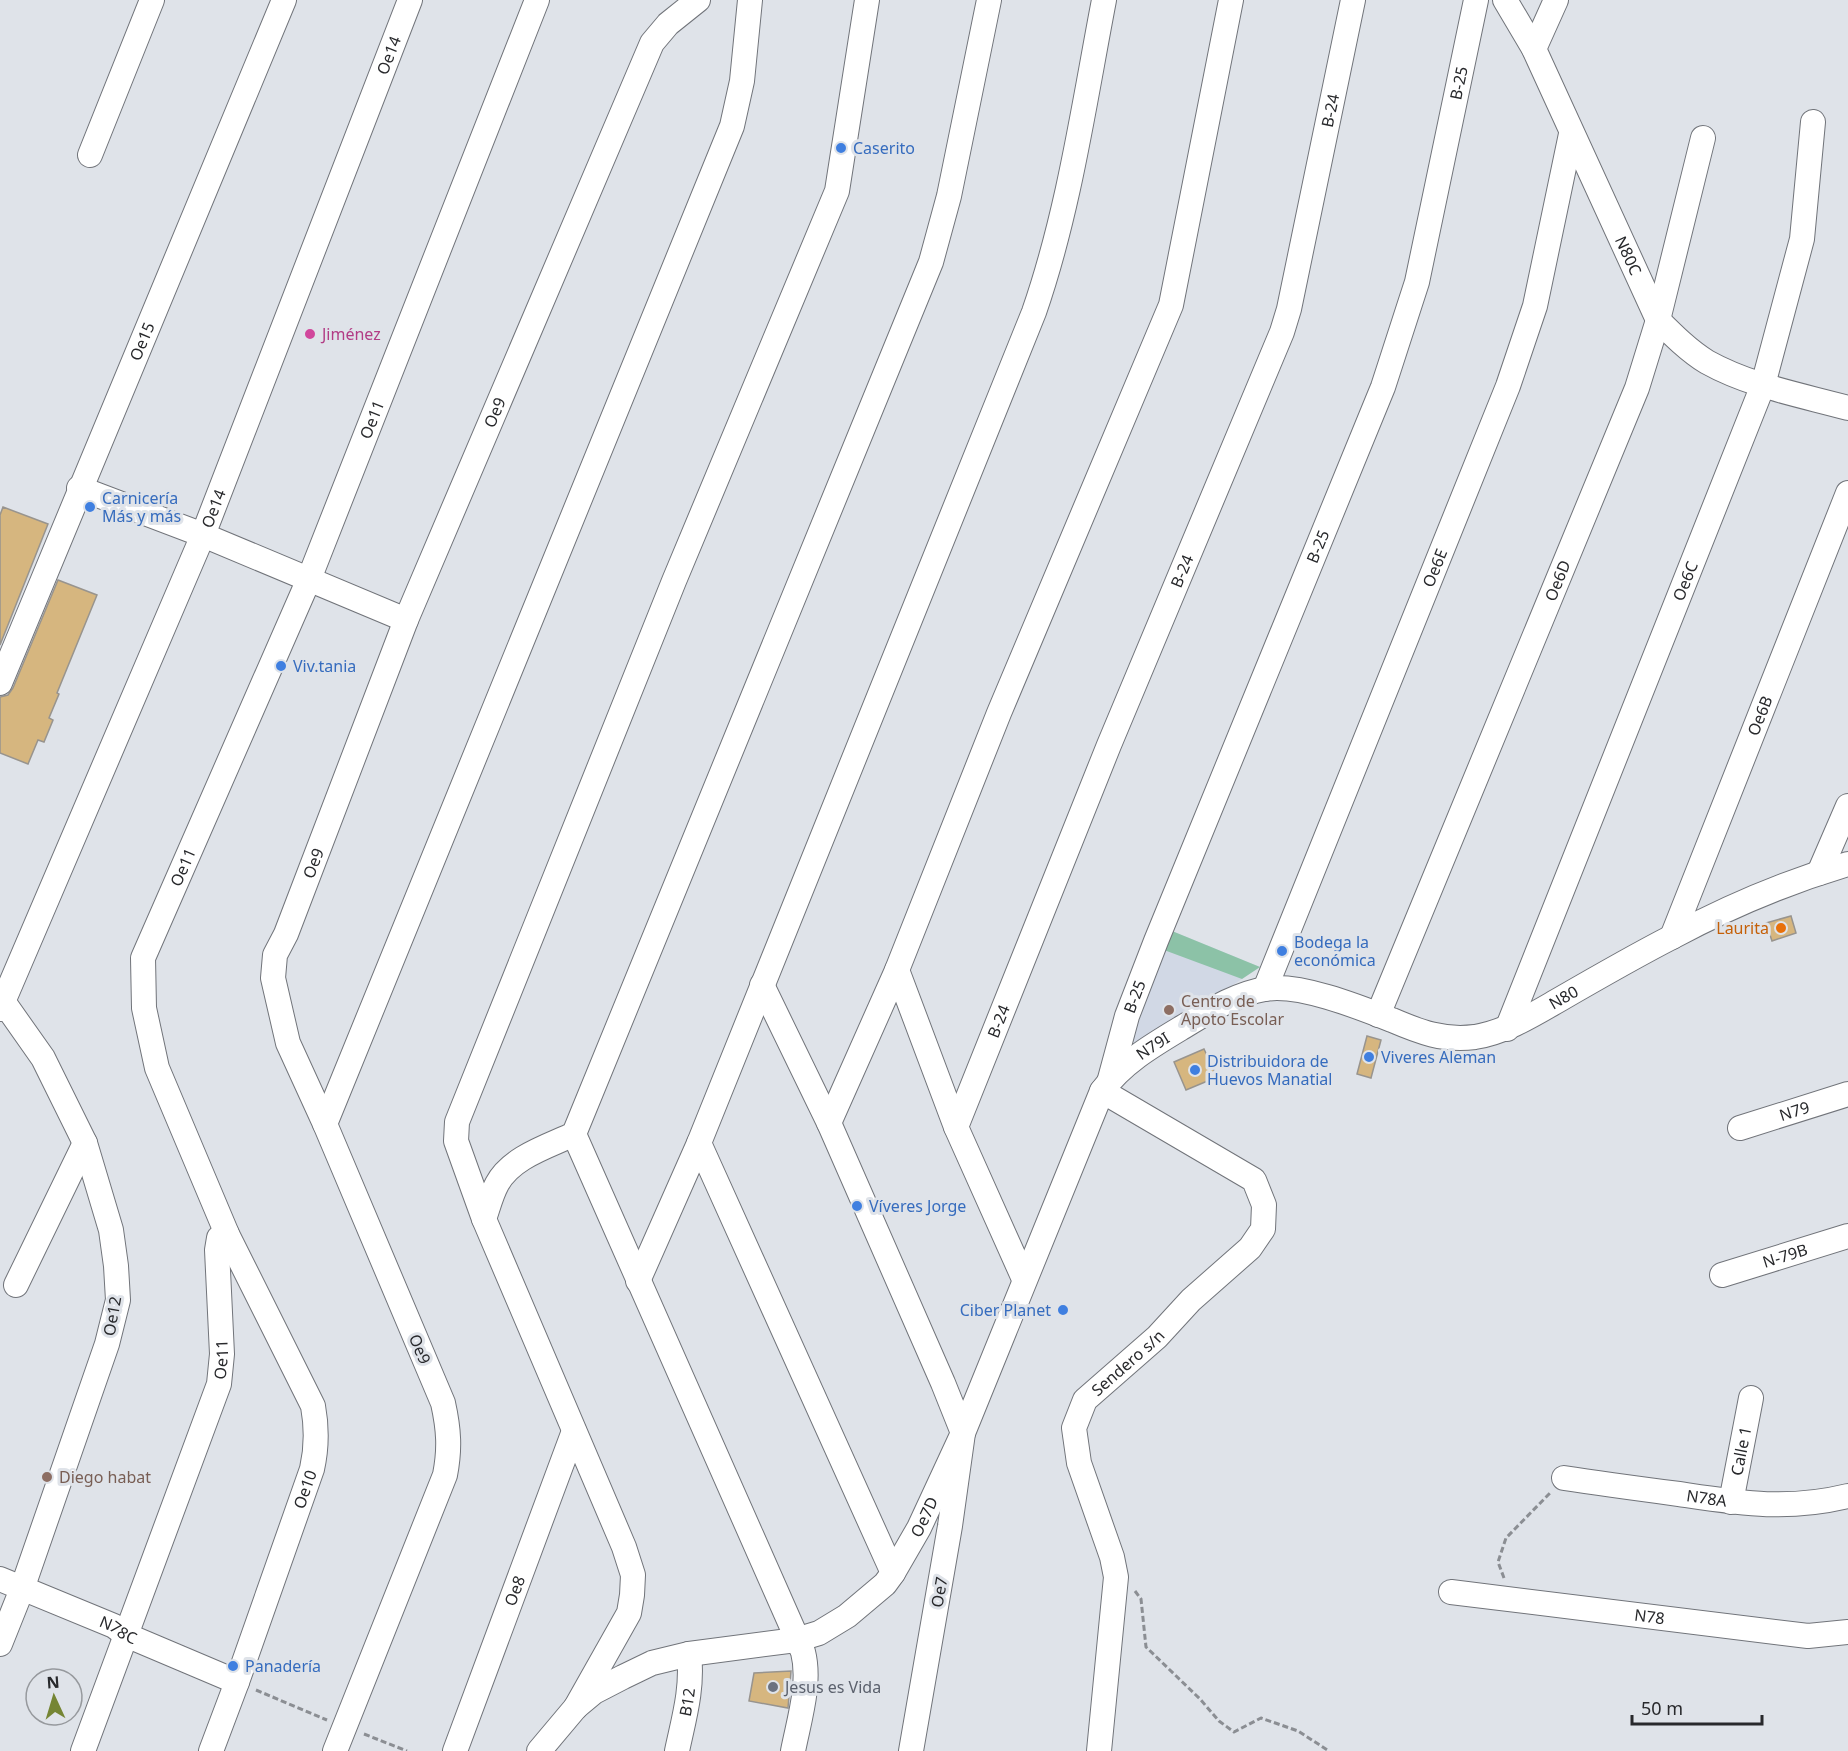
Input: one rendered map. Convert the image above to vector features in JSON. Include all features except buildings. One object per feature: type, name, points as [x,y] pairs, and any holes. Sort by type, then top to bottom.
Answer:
[{"type":"street","points":[[90,155],[152,0]]},
{"type":"street","name":"Oe15","points":[[0,683],[79,488],[203,198],[284,0]]},
{"type":"street","name":"Oe14","points":[[1,1002],[203,535],[410,0]]},
{"type":"street","name":"Oe11","points":[[83,1751],[219,1384],[222,1354],[217,1250],[219,1238],[227,1234],[157,1068],[144,1008],[143,958],[309,579],[537,0]]},
{"type":"street","name":"Oe9","points":[[335,1751],[445,1475],[449,1451],[448,1423],[444,1403],[288,1043],[273,978],[275,955],[286,934],[406,620],[652,43],[668,24],[698,0]]},
{"type":"street","points":[[325,1124],[732,126],[742,81],[750,0]]},
{"type":"street","points":[[576,1707],[629,1613],[633,1575],[624,1547],[484,1219],[456,1141],[457,1122],[468,1088],[665,603],[837,191],[867,0]]},
{"type":"street","points":[[484,1219],[497,1185],[505,1173],[537,1152],[574,1134],[931,262],[949,196],[989,0]]},
{"type":"street","points":[[638,1281],[699,1143],[1034,312],[1048,271],[1062,216],[1104,0]]},
{"type":"street","points":[[829,1123],[897,970],[999,713],[1170,305],[1231,0]]},
{"type":"street","name":"B-24","points":[[956,1127],[1108,745],[1282,332],[1289,309],[1353,0]]},
{"type":"street","name":"B-25","points":[[1106,1085],[1128,1016],[1156,941],[1396,351],[1417,282],[1476,0]]},
{"type":"street","name":"N80C","points":[[1505,0],[1534,49],[1658,320],[1685,346],[1706,361],[1763,385],[1848,408]]},
{"type":"street","points":[[1534,49],[1556,0]]},
{"type":"street","name":"Oe6C","points":[[1507,1029],[1763,385],[1802,239],[1813,122]]},
{"type":"street","name":"Oe6E","points":[[1265,989],[1519,355],[1546,263],[1572,134]]},
{"type":"street","name":"Oe6D","points":[[1378,1015],[1638,388],[1658,320],[1703,138]]},
{"type":"street","points":[[79,488],[203,535],[406,620]]},
{"type":"street","name":"Oe6B","points":[[1672,937],[1848,493]]},
{"type":"street","points":[[1819,873],[1848,806]]},
{"type":"street","name":"N80","points":[[1265,989],[1286,989],[1309,993],[1378,1015],[1430,1035],[1455,1038],[1476,1037],[1507,1029],[1672,937],[1740,904],[1848,864]]},
{"type":"street","points":[[897,970],[956,1127],[1024,1279]]},
{"type":"street","points":[[762,986],[829,1123],[963,1433]]},
{"type":"street","name":"N79I","points":[[1106,1085],[1125,1065],[1210,1010],[1265,989]]},
{"type":"street","name":"Oe12","points":[[0,1644],[108,1344],[118,1300],[111,1230],[85,1143],[43,1058],[1,1002]]},
{"type":"street","name":"Oe7D","points":[[548,1745],[576,1707],[594,1692],[652,1663],[689,1654],[796,1640],[819,1633],[847,1616],[885,1584],[919,1528],[963,1433],[1024,1279],[1106,1085]]},
{"type":"street","name":"Sendero s/n","points":[[1099,1751],[1116,1577],[1112,1557],[1078,1463],[1074,1428],[1085,1400],[1157,1337],[1191,1300],[1250,1248],[1263,1229],[1264,1205],[1254,1180],[1106,1085]]},
{"type":"street","name":"N79","points":[[1740,1128],[1848,1094]]},
{"type":"street","points":[[574,1134],[803,1652],[806,1676],[793,1751]]},
{"type":"street","points":[[16,1285],[85,1143]]},
{"type":"street","points":[[699,1143],[893,1573]]},
{"type":"street","name":"Oe10","points":[[211,1751],[312,1469],[316,1451],[317,1427],[313,1406],[227,1234]]},
{"type":"street","name":"N-79B","points":[[1722,1275],[1848,1236]]},
{"type":"street","name":"Calle 1","points":[[1731,1502],[1750,1398]]},
{"type":"street","name":"Oe8","points":[[455,1751],[574,1431]]},
{"type":"street","name":"Oe7","points":[[911,1751],[950,1526],[963,1433]]},
{"type":"street","name":"N78A","points":[[1564,1478],[1731,1502],[1782,1506],[1819,1503],[1848,1496]]},
{"type":"street","name":"N78C","points":[[0,1579],[114,1626],[126,1635],[237,1682]]},
{"type":"street","name":"N78","points":[[1451,1592],[1808,1636],[1848,1632]]},
{"type":"street","name":"B12","points":[[677,1751],[690,1690],[689,1654]]},
{"type":"path","points":[[1512,1600],[1498,1562],[1506,1538],[1564,1478]]},
{"type":"path","points":[[1135,1590],[1141,1599],[1146,1647],[1219,1720],[1234,1732],[1261,1718],[1298,1731],[1329,1751]]},
{"type":"path","points":[[237,1682],[407,1751]]},
{"type":"shaded area","name":"Centro de Apoto Escolar","points":[[1172,931],[1260,967],[1141,1046],[1131,1041]]},
{"type":"green space","points":[[1172,931],[1260,967],[1242,979],[1164,950]]},
{"type":"place","name":"Caserito","points":[[841,148]]},
{"type":"place","name":"Jiménez","points":[[310,334]]},
{"type":"place","name":"Carnicería Más y más","points":[[90,507]]},
{"type":"place","name":"Viv.tania","points":[[281,666]]},
{"type":"place","name":"Laurita","points":[[1781,928]]},
{"type":"place","name":"Bodega la económica","points":[[1282,951]]},
{"type":"place","name":"Centro de Apoto Escolar","points":[[1169,1010]]},
{"type":"place","name":"Viveres Aleman","points":[[1369,1057]]},
{"type":"place","name":"Distribuidora de Huevos Manatial","points":[[1195,1070]]},
{"type":"place","name":"Víveres Jorge","points":[[857,1206]]},
{"type":"place","name":"Ciber Planet","points":[[1063,1310]]},
{"type":"place","name":"Diego habat","points":[[47,1477]]},
{"type":"place","name":"Panadería","points":[[233,1666]]},
{"type":"place","name":"Jesus es Vida","points":[[773,1687]]}]
